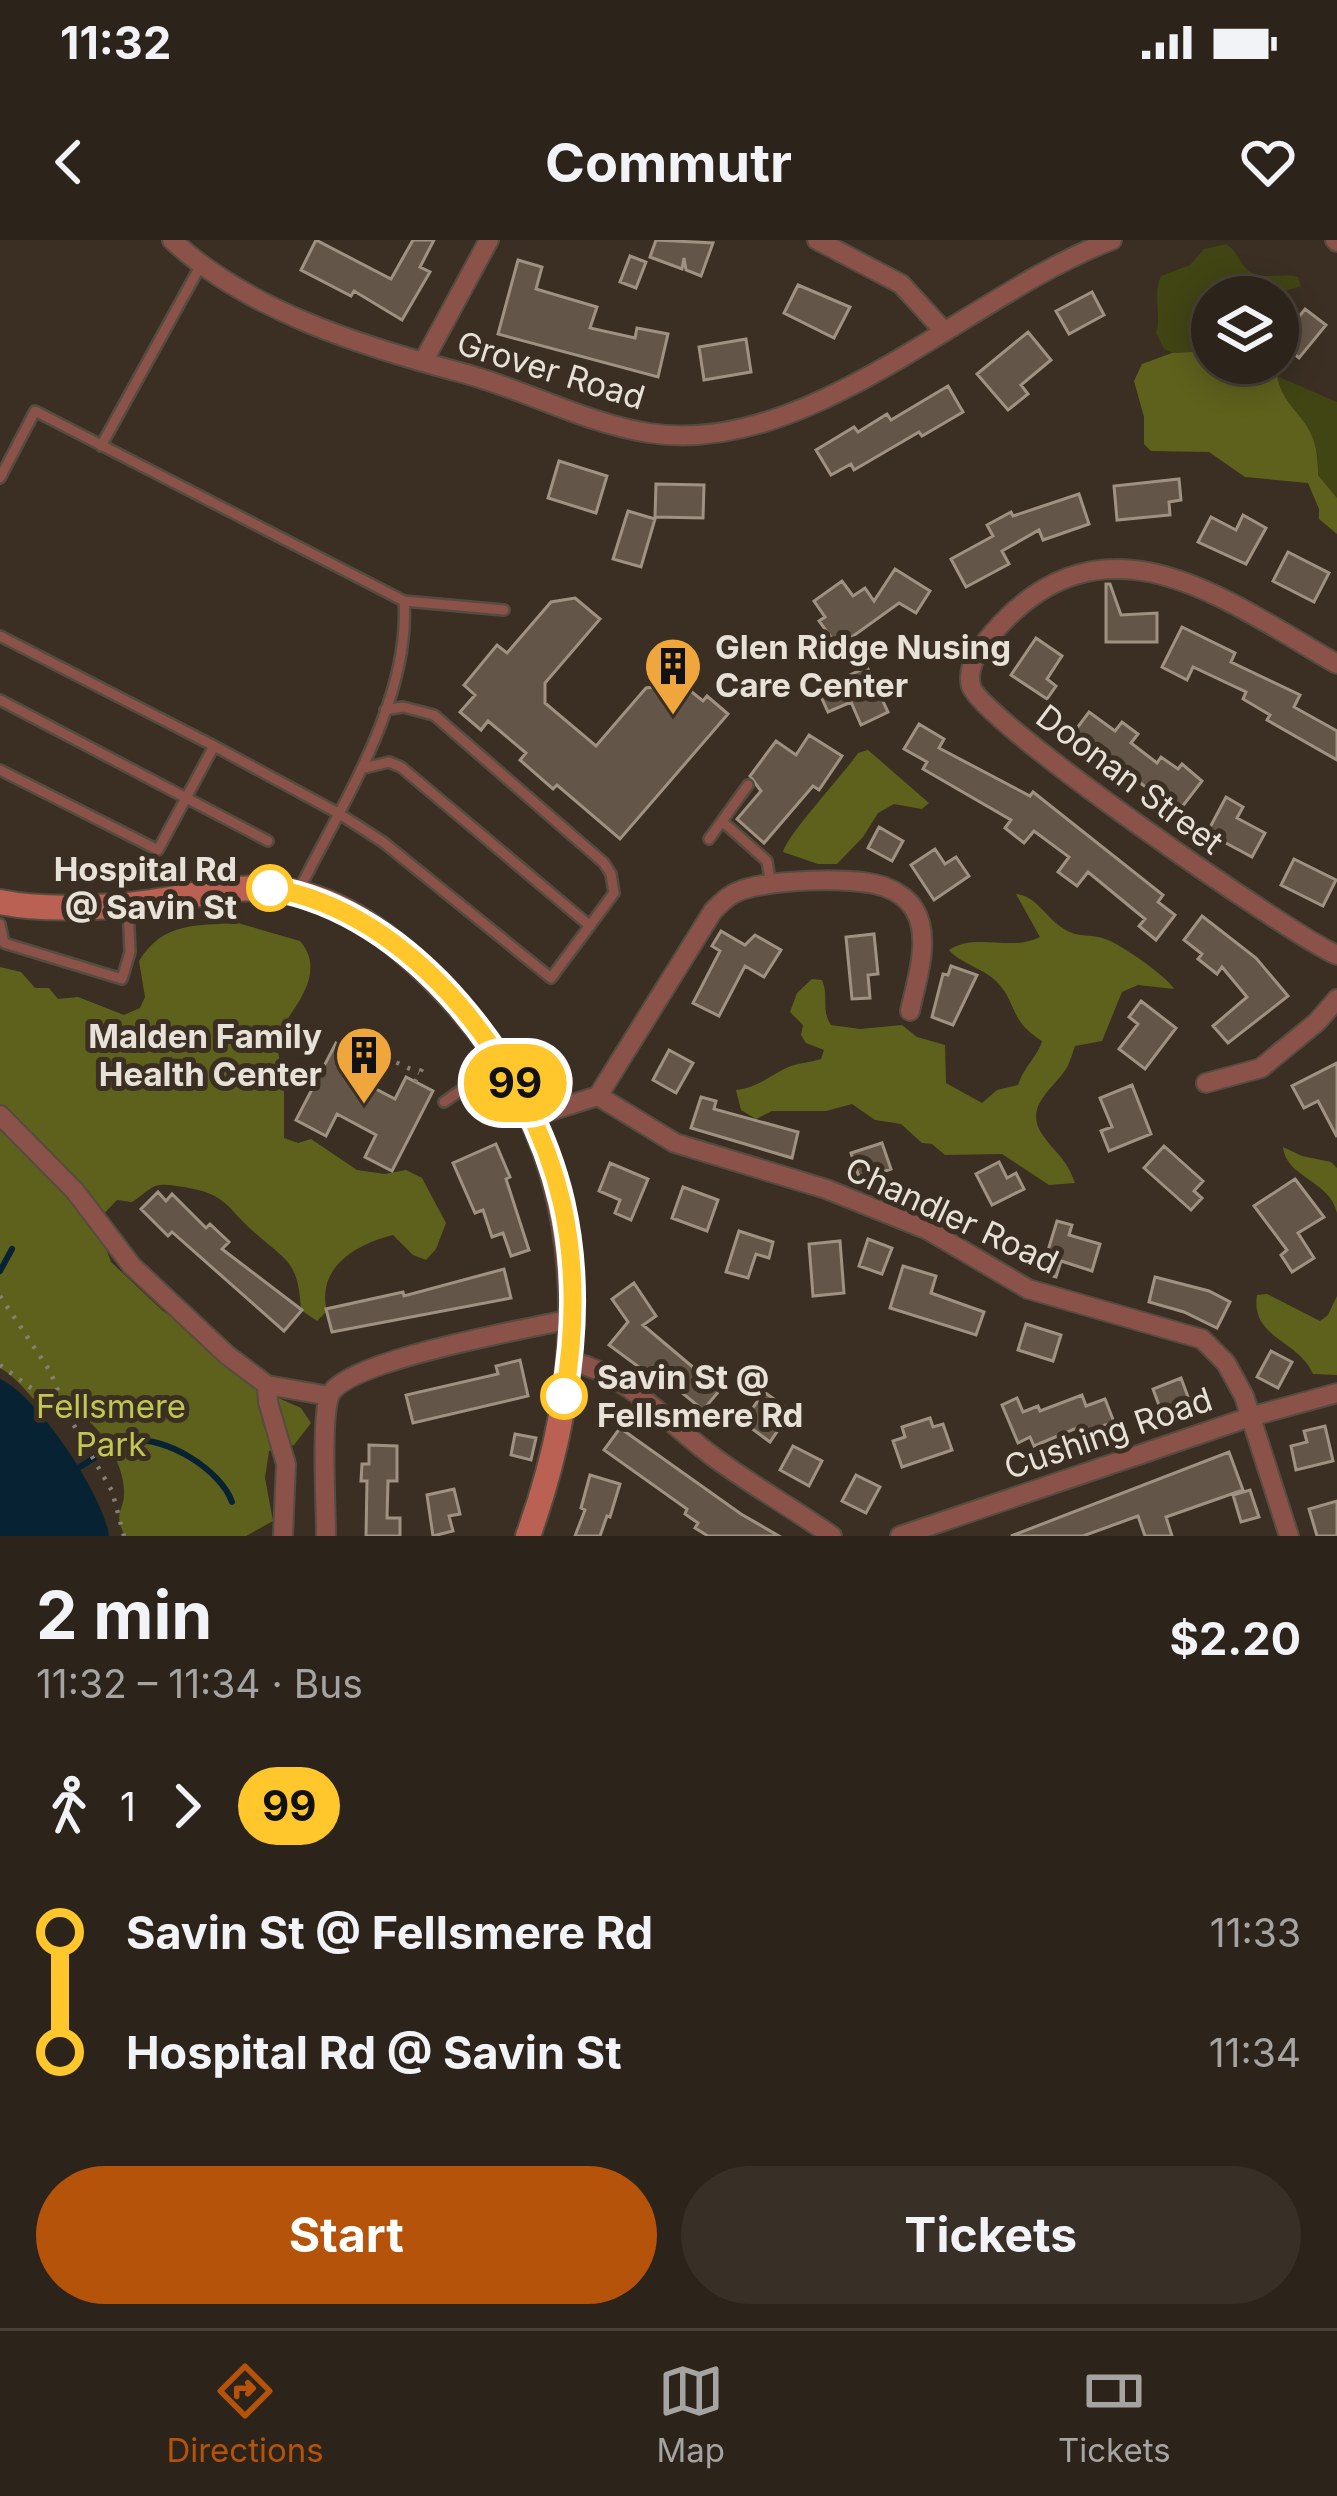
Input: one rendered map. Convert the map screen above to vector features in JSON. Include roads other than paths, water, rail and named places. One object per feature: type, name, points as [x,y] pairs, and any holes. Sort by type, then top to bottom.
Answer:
[{"type":"street","points":[[423,362],[489,240]]},
{"type":"street","points":[[818,240],[901,284],[944,330]]},
{"type":"street","name":"Grover Road","points":[[182,244],[202,263],[319,328],[645,432],[695,434],[784,415],[844,391],[1022,281],[1112,240]]},
{"type":"street","name":"Doonan Street","points":[[1337,664],[1195,584],[1147,570],[1107,568],[1063,579],[1031,597],[991,634],[970,674],[979,700],[1022,736],[1222,885],[1295,934],[1337,955]]},
{"type":"street","points":[[531,1117],[598,1096],[697,935],[729,896],[771,886],[870,883],[904,898],[916,911],[921,931],[910,1012]]},
{"type":"street","points":[[0,902],[128,905],[224,888],[261,886],[298,892],[347,913],[398,944],[457,1003],[517,1086],[551,1162],[565,1219],[570,1361],[554,1447],[528,1536]]},
{"type":"street","points":[[1206,1083],[1261,1068],[1337,999]]},
{"type":"street","name":"Chandler Road","points":[[598,1096],[674,1143],[826,1190],[928,1230],[1028,1289],[1192,1334],[1209,1344],[1226,1363],[1252,1416],[1289,1536]]},
{"type":"street","points":[[0,1114],[75,1191],[110,1240],[156,1291],[227,1355],[267,1385],[329,1396]]},
{"type":"street","points":[[326,1536],[329,1396],[337,1384],[352,1373],[571,1319]]},
{"type":"street","points":[[570,1361],[619,1379],[711,1455],[832,1536]]},
{"type":"street","points":[[267,1385],[286,1464],[283,1536]]},
{"type":"street","name":"Cushing Road","points":[[900,1536],[1252,1416],[1337,1394]]},
{"type":"lane","points":[[101,446],[202,263]]},
{"type":"lane","points":[[0,478],[35,411],[404,601],[504,610]]},
{"type":"lane","points":[[298,892],[364,768],[406,633],[404,601]]},
{"type":"lane","points":[[0,636],[338,813],[383,842],[551,978],[614,892],[604,862],[434,715],[403,707],[385,710]]},
{"type":"lane","points":[[0,700],[268,841]]},
{"type":"lane","points":[[0,770],[158,850],[214,746]]},
{"type":"lane","points":[[364,768],[389,762],[401,767],[590,926]]},
{"type":"lane","points":[[709,839],[748,785]]},
{"type":"lane","points":[[723,822],[767,861],[771,886]]},
{"type":"lane","points":[[0,924],[4,943],[122,979],[130,952],[128,905]]},
{"type":"lane","points":[[444,1102],[500,1063]]},
{"type":"water","points":[[0,1379],[32,1405],[66,1448],[95,1497],[109,1536],[0,1536]]},
{"type":"waterway","points":[[0,1271],[12,1249]]},
{"type":"waterway","points":[[78,1468],[123,1443],[159,1444],[204,1467],[232,1502]]},
{"type":"place","name":"Glen Ridge Nusing Care Center","points":[[673,717]]},
{"type":"place","name":"Hospital Rd @ Savin St","points":[[270,888]]},
{"type":"place","name":"Malden Family Health Center","points":[[364,1106]]},
{"type":"place","name":"Savin St @ Fellsmere Rd","points":[[564,1396]]},
{"type":"park label","name":"Fellsmere Park","points":[[111,1425]]}]
